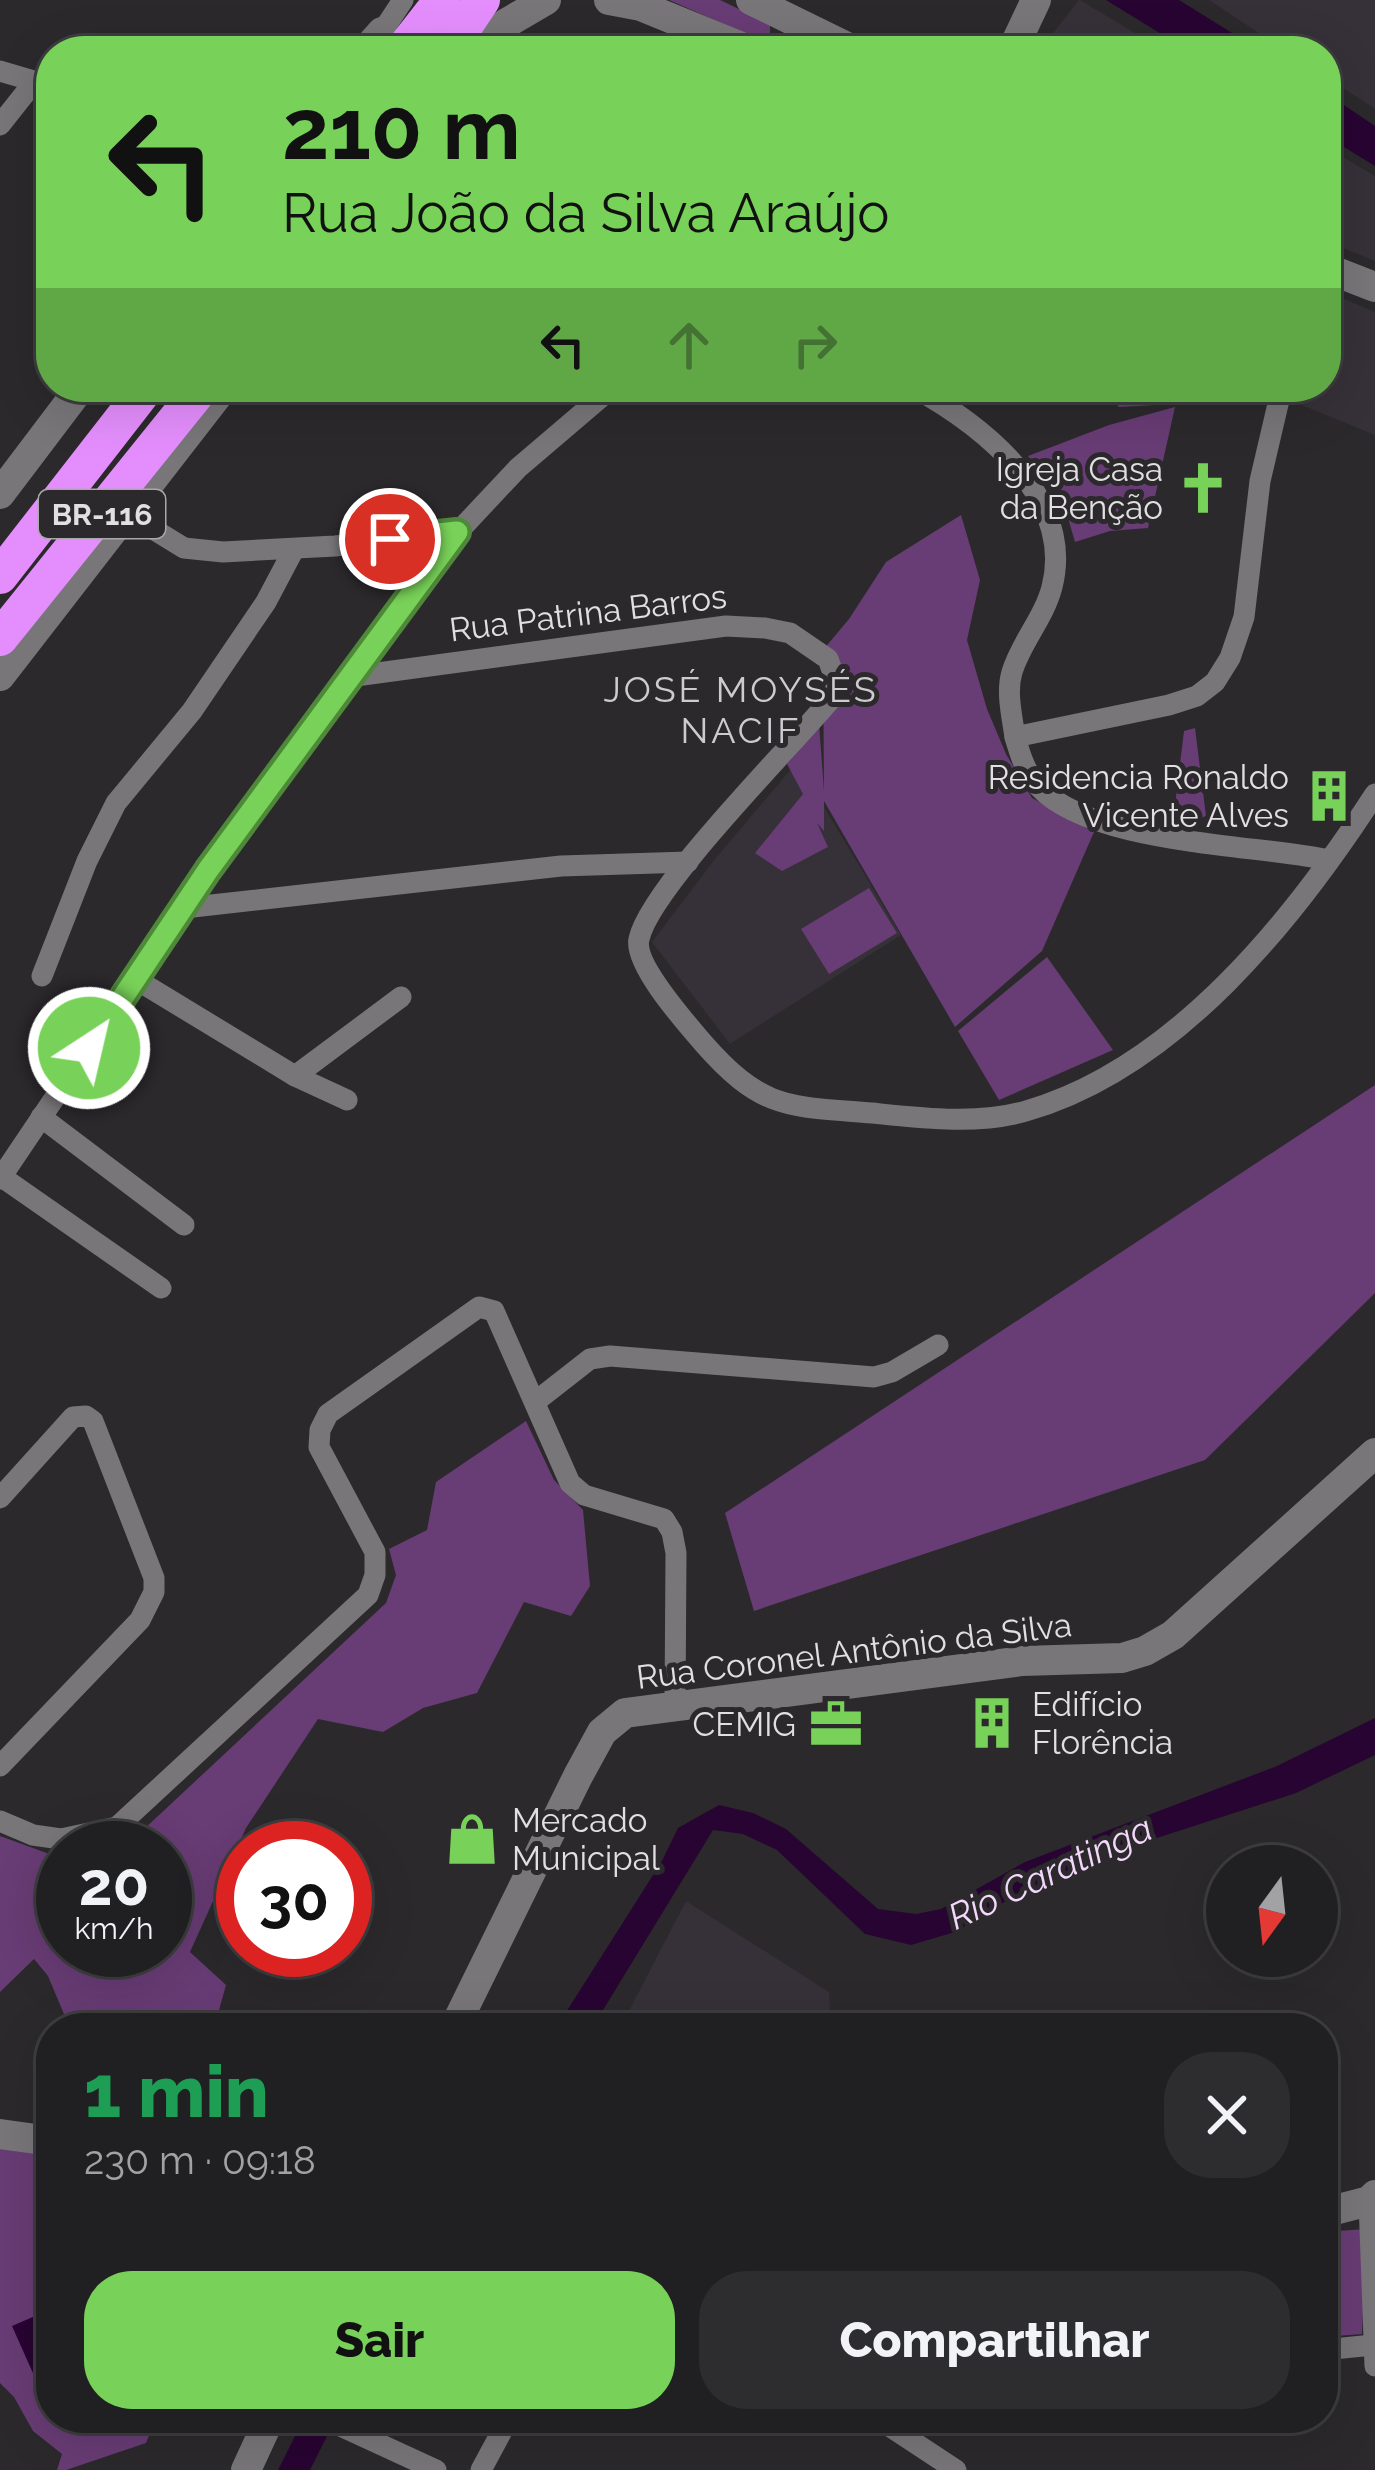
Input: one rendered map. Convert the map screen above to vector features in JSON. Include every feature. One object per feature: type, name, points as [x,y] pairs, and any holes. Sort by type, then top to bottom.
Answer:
[{"type":"highway","points":[[424,25],[510,0]]},
{"type":"highway","name":"BR-116","points":[[0,576],[135,402]]},
{"type":"highway","name":"BR-116","points":[[0,638],[190,402]]},
{"type":"main road","points":[[495,36],[505,24],[546,0]]},
{"type":"main road","points":[[609,0],[641,6],[714,36]]},
{"type":"main road","points":[[805,0],[838,36]]},
{"type":"main road","points":[[1019,36],[1036,0]]},
{"type":"main road","points":[[764,7],[824,36]]},
{"type":"main road","points":[[1341,274],[1375,287]]},
{"type":"main road","points":[[0,494],[70,402]]},
{"type":"main road","points":[[0,676],[212,402]]},
{"type":"main road","name":"Rua Coronel Antônio da Silva","points":[[462,2013],[602,1732],[626,1713],[1022,1661],[1122,1658],[1145,1652],[1173,1635],[1375,1453]]},
{"type":"main road","points":[[0,2134],[36,2138]]},
{"type":"main road","points":[[1338,2208],[1372,2198]]},
{"type":"main road","points":[[246,2470],[263,2433]]},
{"type":"street","points":[[0,70],[36,82]]},
{"type":"street","points":[[0,125],[36,91]]},
{"type":"street","points":[[161,1288],[1,1178],[184,908],[457,532],[518,468],[595,402]]},
{"type":"street","points":[[939,402],[988,440],[1032,488],[1047,510],[1056,541],[1051,589],[1011,674],[1015,736],[1022,763],[1038,787],[1065,808],[1106,824],[1329,860],[1375,794]]},
{"type":"street","points":[[1015,736],[1169,705],[1197,696],[1215,682],[1230,658],[1244,617],[1260,481],[1278,402]]},
{"type":"street","points":[[127,513],[184,548],[256,553],[457,532]]},
{"type":"street","points":[[42,976],[87,861],[116,803],[192,711],[266,602],[294,549]]},
{"type":"street","name":"Rua Patrina Barros","points":[[348,677],[725,626],[790,633],[828,659],[836,674],[831,699],[688,862],[638,940],[638,954],[662,990],[724,1067],[772,1101],[800,1109],[954,1118],[1026,1111],[1084,1089],[1143,1053],[1261,947],[1300,904],[1329,860]]},
{"type":"street","points":[[184,908],[561,866],[688,862]]},
{"type":"street","points":[[137,980],[295,1076],[347,1100]]},
{"type":"street","points":[[295,1076],[401,997]]},
{"type":"street","points":[[41,1117],[184,1225]]},
{"type":"street","points":[[0,1821],[33,1835],[61,1839],[117,1827],[368,1595],[375,1574],[374,1552],[319,1447],[320,1430],[328,1414],[479,1307],[494,1311],[570,1483],[584,1495],[664,1519],[672,1532],[676,1553],[675,1706]]},
{"type":"street","points":[[535,1402],[590,1359],[610,1356],[874,1377],[938,1345]]},
{"type":"street","points":[[0,1498],[74,1417],[86,1416],[93,1421],[154,1578],[154,1592],[140,1620],[0,1766]]},
{"type":"street","points":[[1338,2351],[1374,2355],[1372,2198]]},
{"type":"street","points":[[357,2433],[436,2470]]},
{"type":"street","points":[[481,2470],[501,2433]]},
{"type":"street","points":[[900,2433],[956,2470]]},
{"type":"shaded area","points":[[669,0],[720,0],[770,24],[770,36],[752,36]]},
{"type":"shaded area","points":[[1080,0],[1140,36],[1051,36]]},
{"type":"shaded area","points":[[1209,0],[1375,0],[1375,109],[1341,87],[1341,36],[1263,36]]},
{"type":"shaded area","points":[[1341,156],[1375,176],[1375,261],[1341,247]]},
{"type":"shaded area","points":[[1341,298],[1375,312],[1375,435],[1299,404],[1341,402]]},
{"type":"shaded area","points":[[1115,402],[1177,402],[1174,404],[1119,407]]},
{"type":"shaded area","points":[[1175,407],[1148,528],[1110,531],[1075,542],[1068,518],[1028,456],[1109,425]]},
{"type":"shaded area","points":[[961,515],[980,580],[967,640],[987,709],[1032,798],[1094,832],[1042,951],[955,1027],[824,801],[824,831],[817,823],[828,847],[782,871],[755,853],[803,794],[787,764],[819,723],[824,791],[823,650],[886,562]]},
{"type":"shaded area","points":[[1195,728],[1206,816],[1190,823],[1173,821],[1184,731]]},
{"type":"shaded area","points":[[797,762],[901,935],[730,1044],[652,942]]},
{"type":"shaded area","points":[[869,888],[897,933],[829,974],[801,929]]},
{"type":"shaded area","points":[[1047,957],[1113,1050],[999,1100],[958,1031]]},
{"type":"shaded area","points":[[1375,1085],[1375,1293],[1205,1460],[754,1611],[725,1513]]},
{"type":"shaded area","points":[[526,1421],[554,1480],[583,1510],[590,1586],[571,1616],[524,1602],[477,1693],[423,1708],[383,1732],[318,1719],[251,1821],[216,1821],[216,1894],[192,1948],[192,1821],[153,1821],[386,1603],[396,1575],[389,1549],[427,1530],[436,1482]]},
{"type":"shaded area","points":[[0,1836],[36,1849],[36,1961],[0,1992]]},
{"type":"shaded area","points":[[686,1901],[829,1992],[830,2013],[628,2013]]},
{"type":"shaded area","points":[[192,1954],[226,1985],[218,2013],[64,2013],[48,1977],[192,1977]]},
{"type":"shaded area","points":[[36,2135],[36,2433],[150,2433],[146,2443],[66,2470],[57,2470],[62,2454],[33,2431],[14,2397],[0,2383],[0,2139]]},
{"type":"shaded area","points":[[1366,2229],[1362,2334],[1338,2336],[1338,2231]]},
{"type":"water","points":[[1106,0],[1179,0],[1237,36],[1165,36]]},
{"type":"water","points":[[1341,103],[1375,126],[1375,166],[1341,145]]},
{"type":"water","name":"Rio Caratinga","points":[[1375,1718],[1375,1755],[1296,1793],[1129,1847],[1014,1896],[955,1932],[911,1945],[865,1934],[777,1850],[743,1834],[713,1830],[601,2013],[566,2013],[678,1828],[719,1805],[753,1813],[786,1829],[878,1909],[916,1914],[941,1909],[1025,1862],[1277,1766]]},
{"type":"water","points":[[36,2316],[36,2380],[12,2326]]},
{"type":"water","points":[[296,2433],[328,2433],[310,2470],[278,2470]]},
{"type":"place","name":"Igreja Casa da Benção","points":[[1203,488]]},
{"type":"place","name":"Residencia Ronaldo Vicente Alves","points":[[1329,796]]},
{"type":"place","name":"Edifício Florência","points":[[992,1723]]},
{"type":"place","name":"CEMIG","points":[[836,1724]]},
{"type":"place","name":"Mercado Municipal","points":[[472,1839]]},
{"type":"district","name":"JOSÉ MOYSÉS NACIF","points":[[741,710]]},
{"type":"route","points":[[89,1048],[208,870],[457,532],[390,539]]}]
